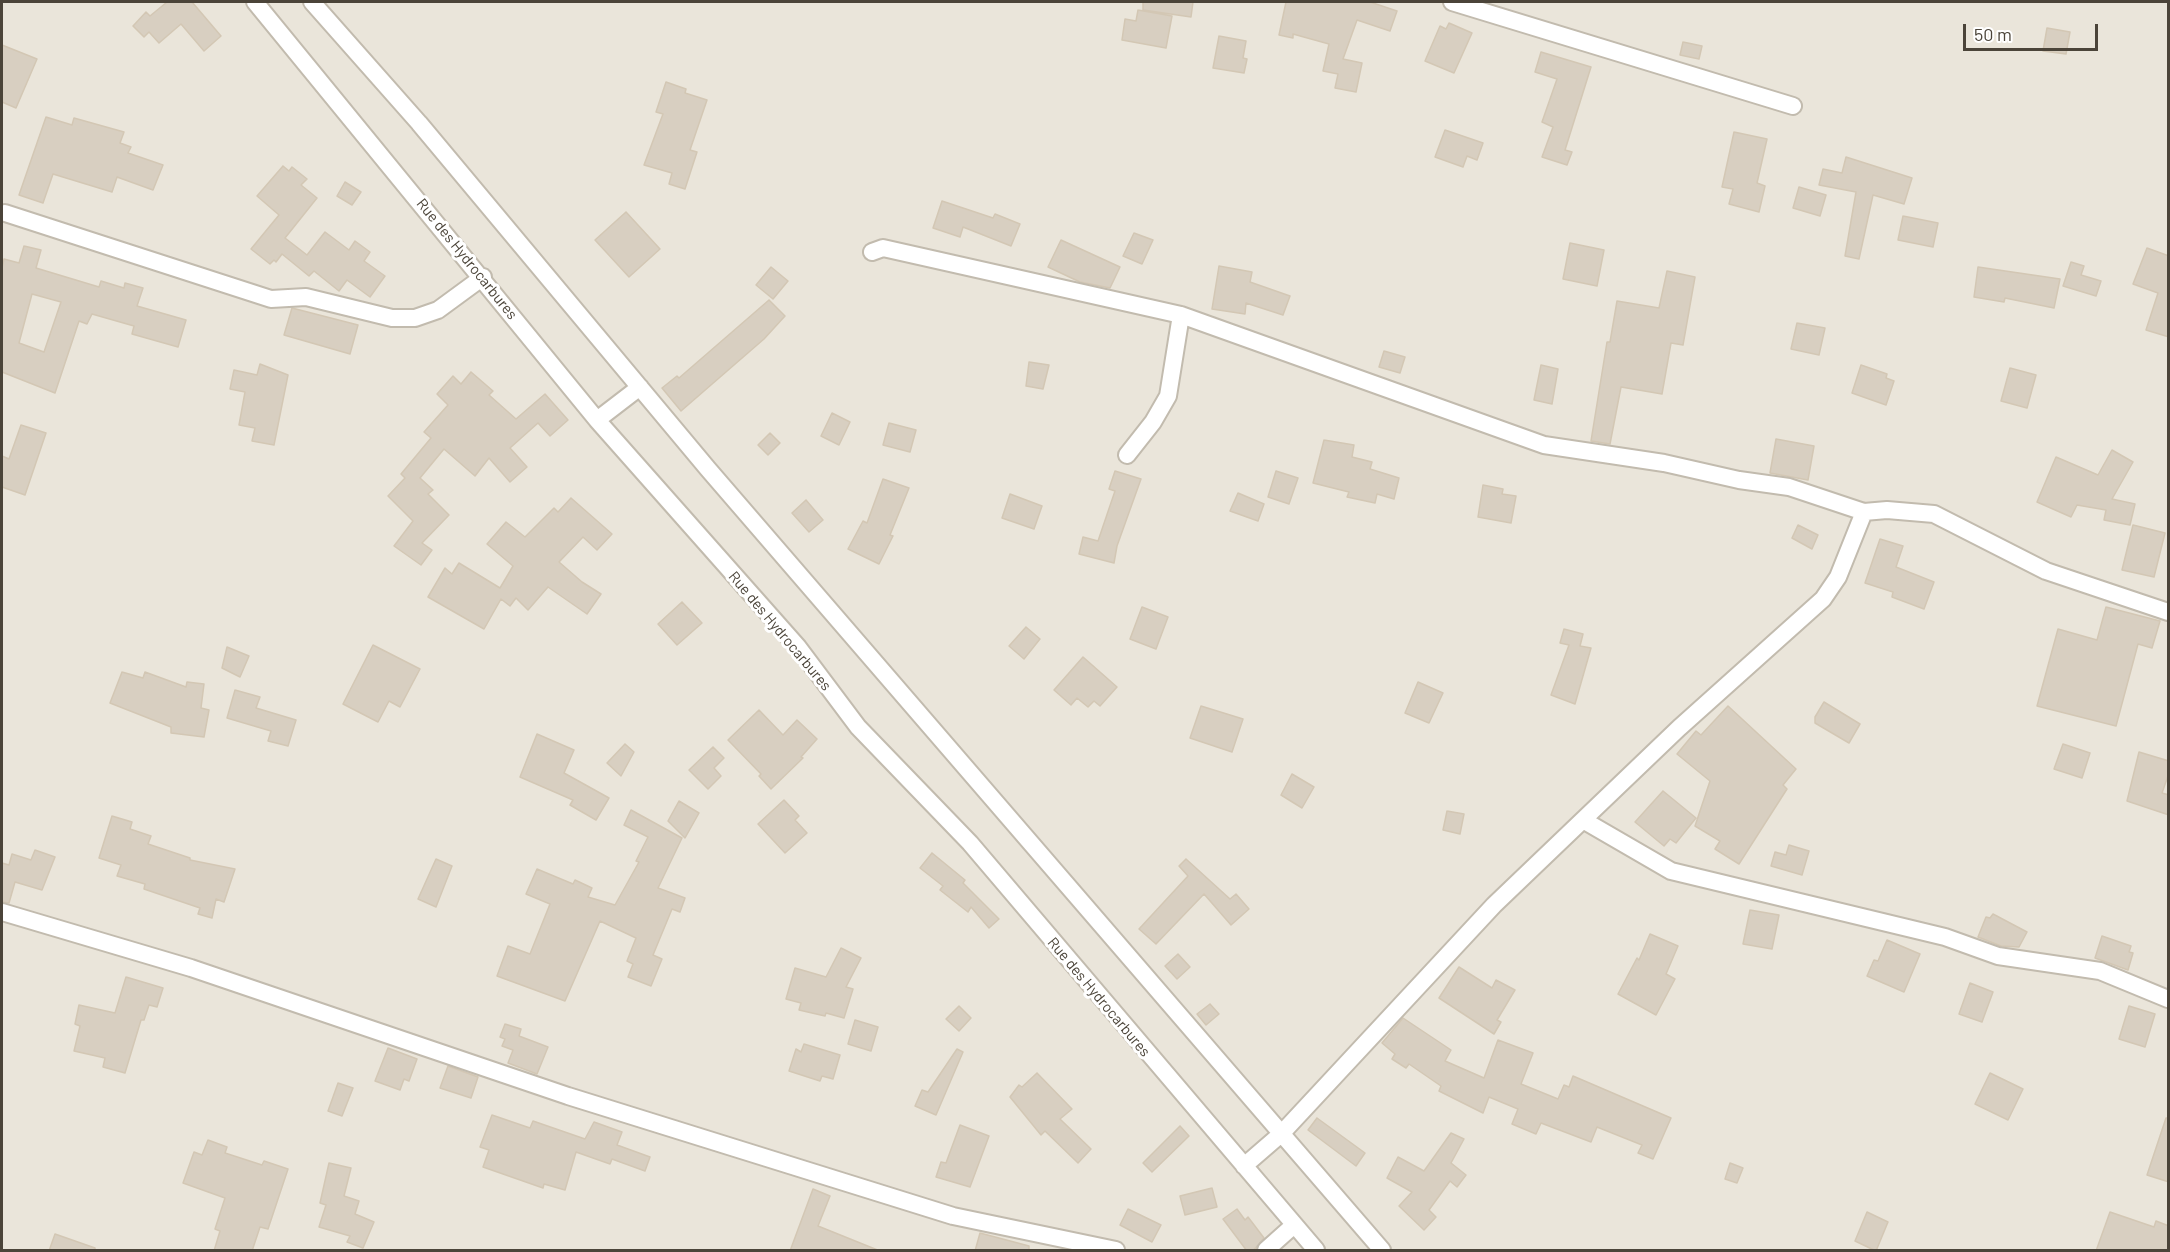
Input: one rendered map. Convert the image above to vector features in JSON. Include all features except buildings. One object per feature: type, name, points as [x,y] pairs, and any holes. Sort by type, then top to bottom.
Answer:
[{"type":"street","name":"Rue des Hydrocarbures","points":[[255,2],[483,277],[597,420],[798,647],[858,727],[969,843],[1316,1251]]},
{"type":"street","points":[[312,2],[419,123],[640,387],[1382,1251]]},
{"type":"street","points":[[1452,2],[1793,106]]},
{"type":"street","points":[[5,213],[271,299],[306,297],[392,318],[415,318],[438,310],[483,277]]},
{"type":"street","points":[[872,252],[883,248],[1181,315],[1544,445],[1664,463],[1739,480],[1789,487],[1864,512],[1887,510],[1934,514],[2046,571],[2169,612]]},
{"type":"street","points":[[1127,455],[1153,422],[1168,396],[1181,315]]},
{"type":"street","points":[[597,420],[640,387]]},
{"type":"street","points":[[1244,1166],[1281,1134],[1494,905],[1679,728],[1824,599],[1838,577],[1864,512]]},
{"type":"street","points":[[1582,820],[1671,871],[1945,937],[1998,956],[2100,971],[2169,999]]},
{"type":"street","points":[[2,912],[191,968],[568,1096],[953,1216],[1116,1251]]},
{"type":"street","points":[[1266,1251],[1294,1225]]},
{"type":"shaded area","points":[[2,2],[2168,2],[2168,1250],[2,1250]]}]
